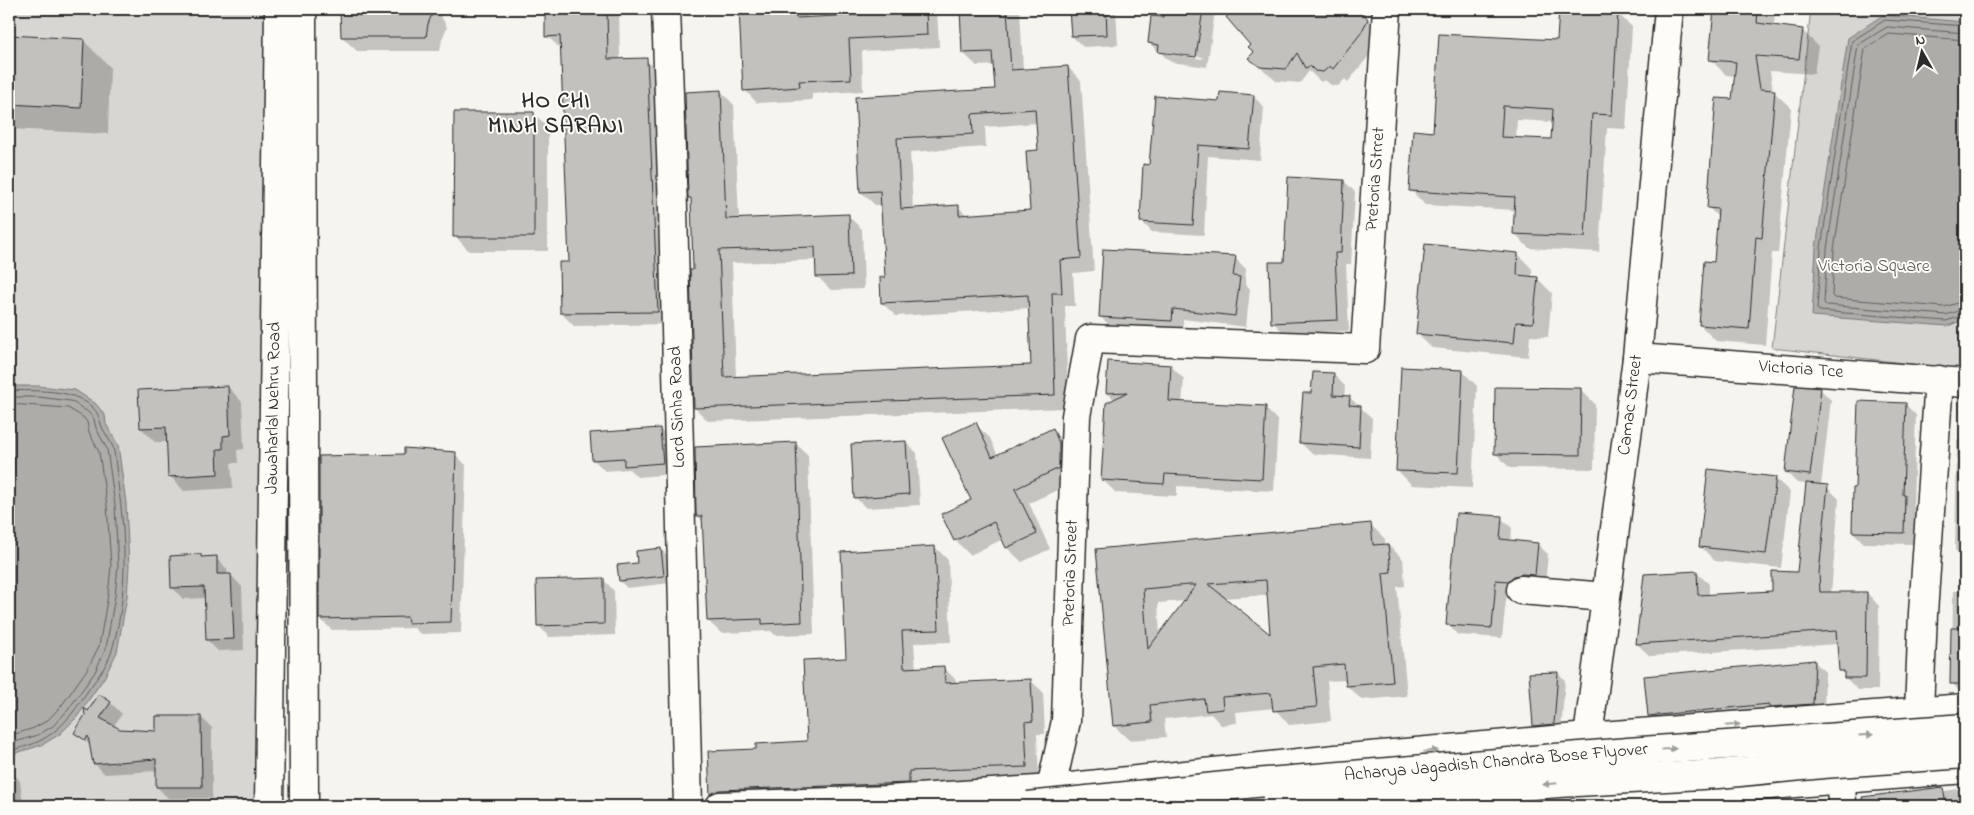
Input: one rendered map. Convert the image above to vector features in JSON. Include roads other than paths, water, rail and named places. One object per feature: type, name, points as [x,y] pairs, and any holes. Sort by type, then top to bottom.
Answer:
[{"type":"main road","name":"Jawaharlal Nehru Road","points":[[269,806],[279,9]]},
{"type":"main road","name":"Jawaharlal Nehru Road","points":[[302,9],[304,806]]},
{"type":"main road","name":"Lord Sinha Road","points":[[666,9],[688,806]]},
{"type":"main road","name":"Pretoria Strret","points":[[1090,339],[1365,349],[1387,9]]},
{"type":"main road","name":"Camac Street","points":[[1588,799],[1588,737],[1637,358],[1669,9]]},
{"type":"main road","name":"Pretoria Street","points":[[1049,798],[1066,721],[1076,416],[1090,339]]},
{"type":"main road","name":"Victoria Tce","points":[[1637,358],[1939,380],[1965,384]]},
{"type":"main road","points":[[1918,710],[1939,380]]},
{"type":"main road","points":[[1521,590],[1606,597]]},
{"type":"main road","points":[[720,806],[888,800],[1049,798],[1256,766],[1918,710],[1965,708]]},
{"type":"main road","points":[[1838,717],[1842,806]]},
{"type":"main road","name":"Acharya Jagadish Chandra Bose Flyover","points":[[1028,806],[1255,783],[1628,752],[1965,728]]},
{"type":"main road","name":"Acharya Jagadish Chandra Bose Flyover","points":[[1274,806],[1559,783],[1719,774],[1823,764],[1965,754]]},
{"type":"main road","points":[[1517,806],[1965,769]]},
{"type":"water","name":"Victoria Square","points":[[1883,15],[1965,22],[1965,319],[1948,326],[1812,316],[1816,248],[1848,38]]},
{"type":"water","points":[[9,386],[39,386],[75,390],[95,403],[105,415],[106,424],[118,445],[126,503],[129,566],[127,597],[117,652],[104,678],[77,717],[60,734],[42,745],[9,755]]},
{"type":"district","name":"HO CHI MINH SARANI","points":[[556,114]]}]
